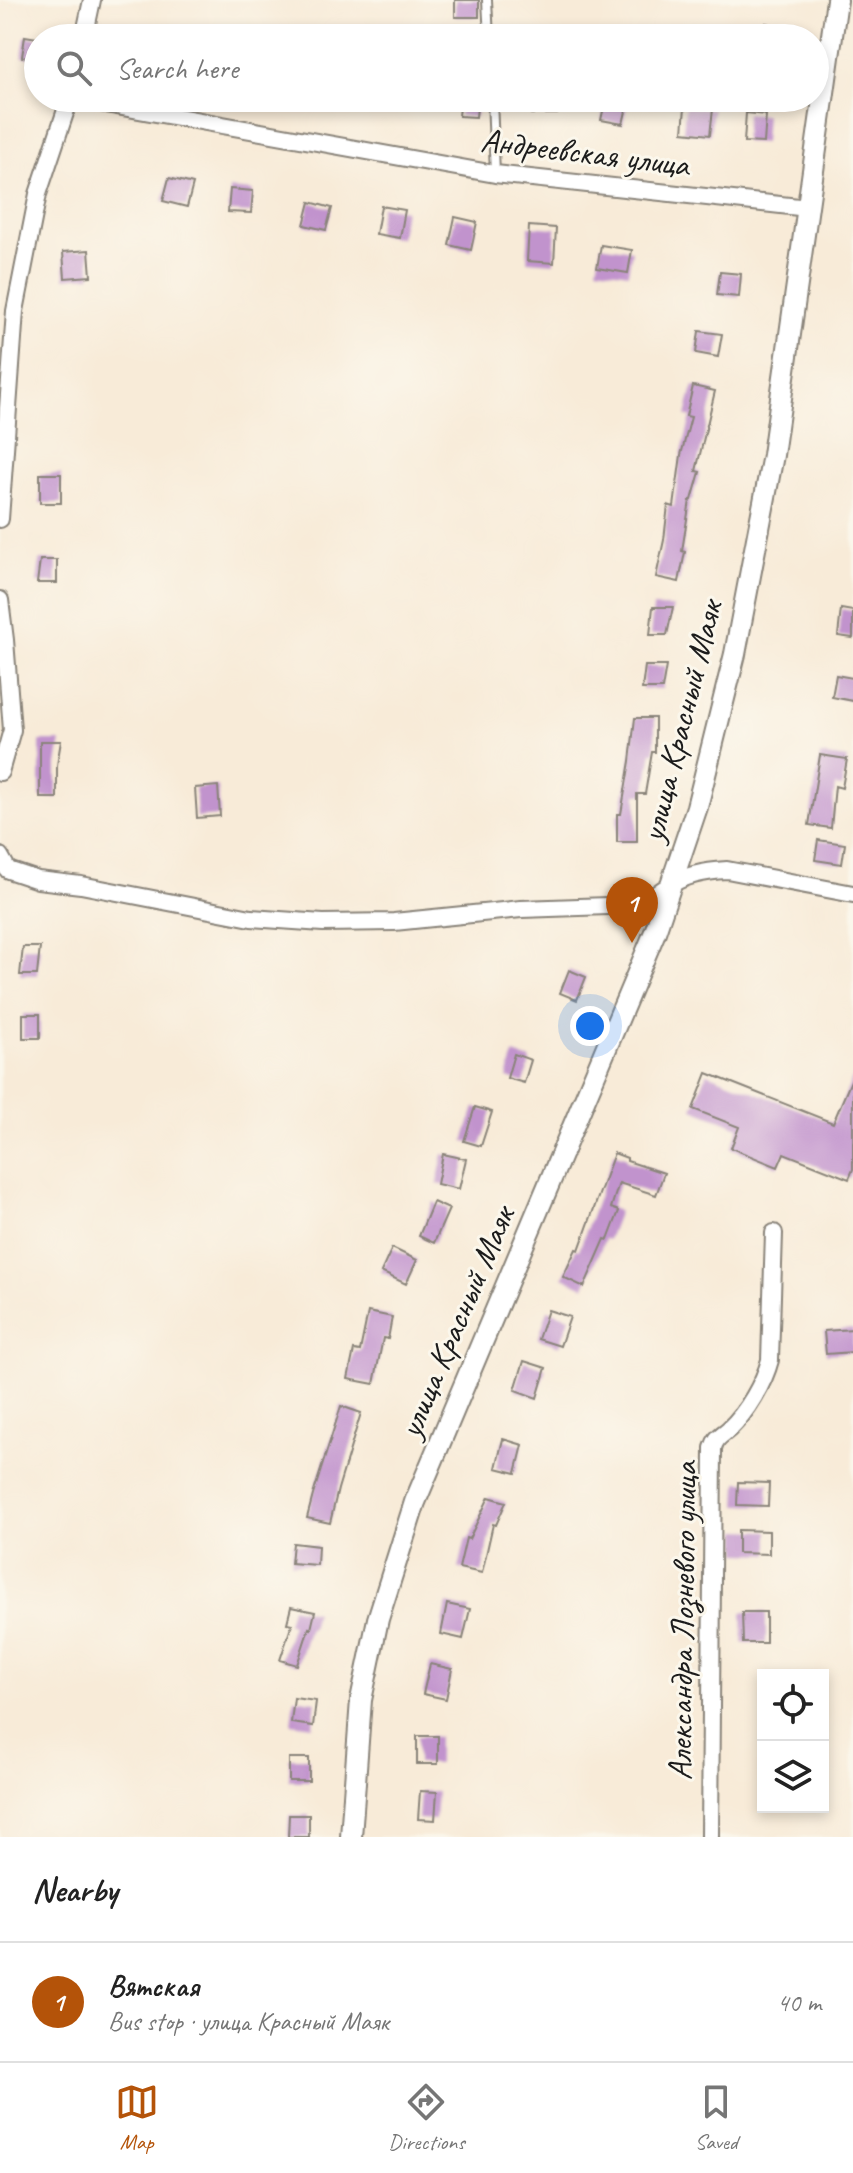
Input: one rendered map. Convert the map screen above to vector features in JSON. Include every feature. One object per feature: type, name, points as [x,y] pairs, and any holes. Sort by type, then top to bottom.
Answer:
[{"type":"street","points":[[87,24],[92,0]]},
{"type":"street","name":"улица Красный Маяк","points":[[829,57],[837,0]]},
{"type":"street","points":[[0,519],[15,311],[38,194],[66,112]]},
{"type":"street","name":"Андреевская улица","points":[[149,112],[495,174],[808,208]]},
{"type":"street","name":"улица Красный Маяк","points":[[351,1837],[361,1700],[378,1619],[415,1502],[649,945],[697,807],[735,654],[773,455],[821,112]]},
{"type":"street","points":[[0,600],[12,730],[0,772]]},
{"type":"street","points":[[4,863],[38,880],[81,885],[251,918],[323,923],[394,922],[521,909],[637,905],[652,900],[671,884],[701,872],[727,870],[853,894]]},
{"type":"street","name":"Александра Лозневого улица","points":[[710,1837],[713,1448],[718,1436],[730,1428],[761,1388],[767,1373],[774,1233]]},
{"type":"lane","points":[[487,0],[488,24]]},
{"type":"lane","points":[[493,112],[495,174]]},
{"type":"building","points":[[455,0],[479,0],[479,17],[455,17]]},
{"type":"building","points":[[459,112],[477,112],[476,117],[459,116]]},
{"type":"building","points":[[531,112],[557,112],[557,114]]},
{"type":"building","points":[[603,112],[626,112],[623,124],[601,120]]},
{"type":"building","points":[[685,112],[713,112],[710,135],[683,132]]},
{"type":"building","points":[[746,113],[766,115],[764,143],[744,142]]},
{"type":"building","points":[[169,178],[193,184],[187,207],[163,201]]},
{"type":"building","points":[[230,189],[253,191],[251,213],[228,212]]},
{"type":"building","points":[[310,202],[332,208],[326,230],[304,225]]},
{"type":"building","points":[[381,206],[405,210],[400,238],[376,234]]},
{"type":"building","points":[[455,217],[477,222],[471,250],[449,245]]},
{"type":"building","points":[[529,226],[556,228],[554,263],[527,261]]},
{"type":"building","points":[[601,245],[632,250],[628,273],[597,268]]},
{"type":"building","points":[[89,250],[91,276],[65,278],[63,252]]},
{"type":"building","points":[[720,272],[741,274],[739,297],[717,295]]},
{"type":"building","points":[[699,331],[722,334],[718,357],[696,353]]},
{"type":"building","points":[[693,386],[715,391],[696,471],[700,472],[690,500],[679,582],[656,577],[668,505],[674,507],[681,455],[691,417],[686,416]]},
{"type":"building","points":[[40,474],[61,474],[61,503],[40,503]]},
{"type":"building","points":[[40,560],[57,560],[57,583],[37,583]]},
{"type":"building","points":[[653,607],[673,607],[667,635],[650,635]]},
{"type":"building","points":[[841,609],[853,611],[853,638],[838,636]]},
{"type":"building","points":[[645,666],[666,666],[662,689],[642,689]]},
{"type":"building","points":[[836,675],[853,678],[853,701],[832,697]]},
{"type":"building","points":[[635,718],[655,718],[655,752],[652,752],[645,794],[637,794],[637,842],[617,842],[617,814],[621,814]]},
{"type":"building","points":[[40,741],[61,741],[57,798],[40,798]]},
{"type":"building","points":[[820,755],[847,759],[842,788],[835,786],[831,828],[809,825]]},
{"type":"building","points":[[218,786],[220,816],[197,818],[195,788]]},
{"type":"building","points":[[818,840],[845,844],[842,864],[815,860]]},
{"type":"building","points":[[23,947],[40,947],[37,975],[20,975]]},
{"type":"building","points":[[569,970],[586,977],[577,1000],[560,993]]},
{"type":"building","points":[[23,1014],[40,1014],[40,1038],[23,1038]]},
{"type":"building","points":[[514,1054],[531,1060],[524,1083],[507,1078]]},
{"type":"building","points":[[707,1073],[833,1123],[853,1076],[853,1169],[849,1179],[784,1153],[778,1167],[731,1148],[739,1127],[693,1109]]},
{"type":"building","points":[[475,1107],[492,1112],[481,1146],[464,1141]]},
{"type":"building","points":[[614,1153],[627,1158],[627,1161],[664,1173],[656,1195],[619,1183],[611,1208],[619,1211],[584,1287],[563,1277],[576,1249],[579,1250]]},
{"type":"building","points":[[443,1154],[466,1159],[459,1189],[437,1184]]},
{"type":"building","points":[[433,1202],[449,1209],[434,1243],[419,1236]]},
{"type":"building","points":[[392,1248],[417,1260],[406,1284],[381,1272]]},
{"type":"building","points":[[548,1310],[570,1317],[560,1346],[538,1339]]},
{"type":"building","points":[[368,1312],[392,1317],[388,1339],[383,1338],[374,1384],[348,1379],[354,1350],[360,1351]]},
{"type":"building","points":[[853,1329],[853,1352],[826,1354],[824,1331]]},
{"type":"building","points":[[524,1361],[546,1368],[537,1398],[515,1390]]},
{"type":"building","points":[[341,1406],[361,1413],[330,1523],[307,1518]]},
{"type":"building","points":[[503,1439],[523,1445],[516,1473],[496,1468]]},
{"type":"building","points":[[738,1482],[769,1483],[768,1506],[737,1505]]},
{"type":"building","points":[[489,1497],[506,1502],[496,1525],[493,1524],[482,1573],[459,1568],[466,1538],[469,1539]]},
{"type":"building","points":[[738,1530],[769,1531],[769,1554],[738,1553]]},
{"type":"building","points":[[293,1543],[318,1546],[317,1565],[291,1563]]},
{"type":"building","points":[[447,1604],[470,1609],[463,1639],[441,1634]]},
{"type":"building","points":[[291,1607],[315,1612],[297,1665],[280,1660],[292,1624],[287,1623]]},
{"type":"building","points":[[742,1612],[766,1612],[766,1643],[743,1643]]},
{"type":"building","points":[[430,1664],[452,1669],[446,1699],[423,1694]]},
{"type":"building","points":[[294,1698],[316,1701],[313,1726],[291,1723]]},
{"type":"building","points":[[417,1736],[438,1736],[438,1764],[417,1764]]},
{"type":"building","points":[[289,1758],[309,1758],[309,1781],[289,1781]]},
{"type":"building","points":[[420,1791],[437,1792],[435,1820],[418,1819]]},
{"type":"building","points":[[289,1815],[309,1815],[309,1837],[288,1837]]},
{"type":"place","name":"Вятская","points":[[632,943]]}]
